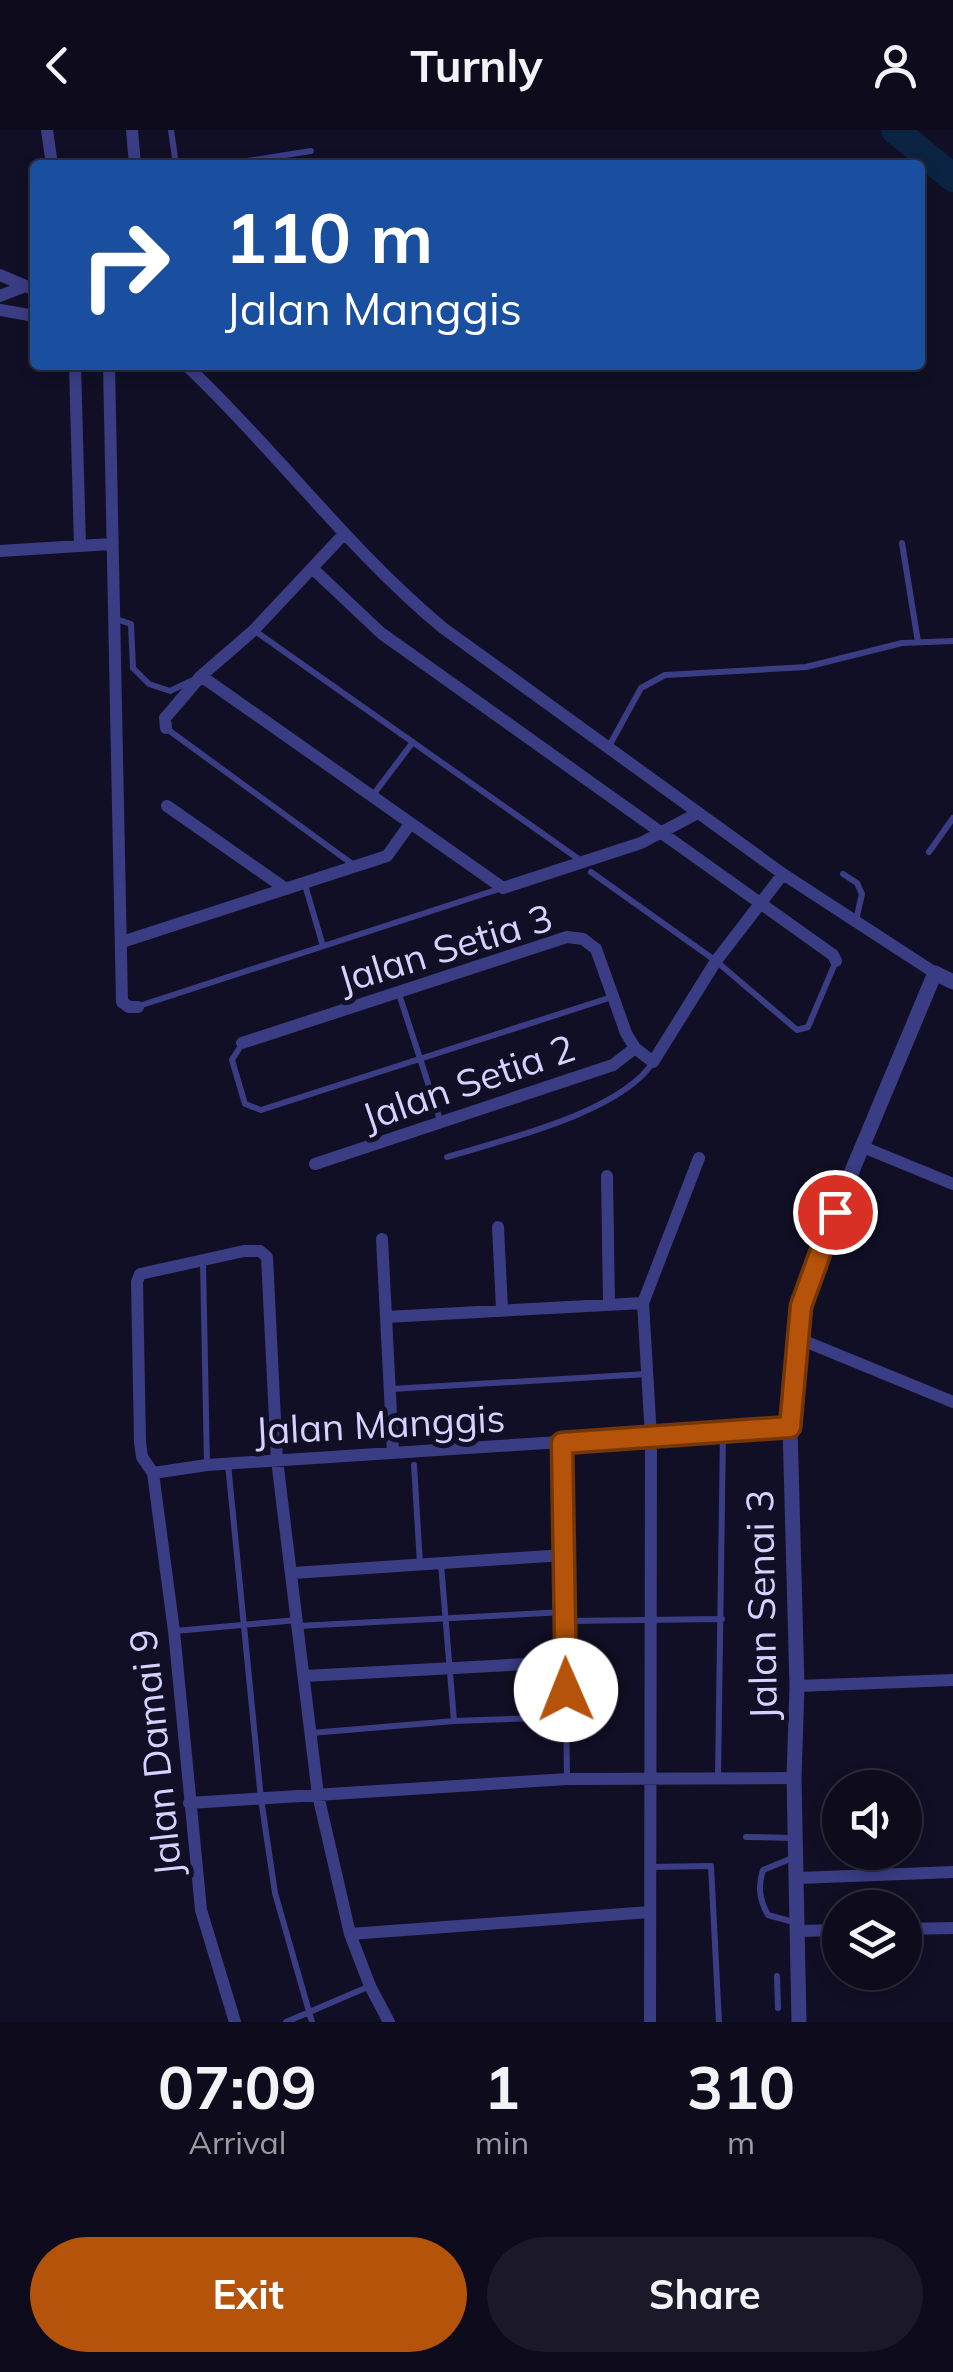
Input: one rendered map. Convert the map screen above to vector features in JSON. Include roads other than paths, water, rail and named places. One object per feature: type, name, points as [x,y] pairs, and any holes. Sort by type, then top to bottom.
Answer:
[{"type":"street","points":[[46,130],[51,160]]},
{"type":"street","points":[[132,130],[135,160]]},
{"type":"street","points":[[0,275],[30,288]]},
{"type":"street","points":[[0,296],[30,288]]},
{"type":"street","points":[[0,310],[30,315]]},
{"type":"street","points":[[75,370],[80,546]]},
{"type":"street","points":[[109,370],[122,1002],[129,1008],[138,1007]]},
{"type":"street","points":[[191,370],[343,535],[398,591],[443,628],[696,814],[953,982]]},
{"type":"street","points":[[166,728],[164,718],[201,676],[254,630],[343,535]]},
{"type":"street","points":[[0,551],[112,544]]},
{"type":"street","points":[[312,568],[382,633],[833,954],[836,961]]},
{"type":"street","points":[[201,676],[503,888],[587,867],[696,814]]},
{"type":"street","points":[[167,806],[286,889]]},
{"type":"street","points":[[122,942],[387,856],[410,824]]},
{"type":"street","points":[[634,1048],[653,1062],[716,962],[783,874]]},
{"type":"street","name":"Jalan Setia 3","points":[[242,1043],[567,937],[584,939],[596,949],[634,1048]]},
{"type":"street","name":"Jalan Senai 3","points":[[799,2022],[794,1778],[797,1686],[790,1427],[801,1306],[816,1260],[935,973]]},
{"type":"street","name":"Jalan Setia 2","points":[[315,1164],[613,1065],[634,1048]]},
{"type":"street","points":[[863,1146],[953,1184]]},
{"type":"street","points":[[650,2022],[651,1437],[643,1303],[700,1158]]},
{"type":"street","points":[[608,1176],[609,1304]]},
{"type":"street","points":[[498,1227],[502,1310]]},
{"type":"street","points":[[382,1238],[393,1453]]},
{"type":"street","points":[[203,1262],[244,1251],[260,1251],[267,1258],[277,1460],[318,1795],[350,1934],[389,2022]]},
{"type":"street","name":"Jalan Damai 9","points":[[203,1262],[140,1274],[137,1282],[140,1442],[142,1456],[152,1473],[174,1631],[201,1910],[235,2022]]},
{"type":"street","points":[[386,1317],[643,1303]]},
{"type":"street","points":[[797,1338],[953,1402]]},
{"type":"street","name":"Jalan Manggis","points":[[152,1473],[207,1465],[790,1427]]},
{"type":"street","points":[[292,1573],[564,1555]]},
{"type":"street","points":[[304,1676],[565,1662]]},
{"type":"street","points":[[797,1686],[953,1680]]},
{"type":"street","points":[[189,1803],[567,1779],[794,1778]]},
{"type":"street","points":[[798,1878],[953,1872]]},
{"type":"street","points":[[350,1934],[650,1912]]},
{"type":"street","points":[[797,1927],[822,1929]]},
{"type":"street","points":[[922,1929],[953,1928]]},
{"type":"lane","points":[[171,130],[175,160]]},
{"type":"lane","points":[[254,160],[311,151]]},
{"type":"lane","points":[[902,543],[918,642]]},
{"type":"lane","points":[[113,618],[131,624],[133,668],[150,684],[170,691],[201,676]]},
{"type":"lane","points":[[254,630],[716,962],[797,1030],[808,1027],[836,961]]},
{"type":"lane","points":[[607,749],[642,688],[665,676],[806,666],[902,643],[953,641]]},
{"type":"lane","points":[[166,728],[356,867]]},
{"type":"lane","points":[[372,796],[413,742]]},
{"type":"lane","points":[[929,852],[953,818]]},
{"type":"lane","points":[[843,874],[857,883],[862,894],[856,921]]},
{"type":"lane","points":[[304,884],[323,946]]},
{"type":"lane","points":[[138,1007],[503,888]]},
{"type":"lane","points":[[398,993],[441,1122]]},
{"type":"lane","points":[[242,1043],[232,1060],[245,1104],[256,1110],[613,997]]},
{"type":"lane","points":[[447,1157],[586,1111],[644,1076],[653,1062]]},
{"type":"lane","points":[[203,1262],[207,1465]]},
{"type":"lane","points":[[390,1389],[647,1374]]},
{"type":"lane","points":[[718,1777],[723,1432]]},
{"type":"lane","points":[[562,1443],[567,1779]]},
{"type":"lane","points":[[228,1464],[260,1799],[275,1893],[312,2022]]},
{"type":"lane","points":[[414,1465],[420,1565]]},
{"type":"lane","points":[[440,1563],[454,1721]]},
{"type":"lane","points":[[174,1631],[242,1624],[446,1618],[722,1619]]},
{"type":"lane","points":[[310,1733],[454,1721],[566,1718]]},
{"type":"lane","points":[[746,1838],[796,1838]]},
{"type":"lane","points":[[796,1856],[763,1870],[759,1884],[761,1902],[768,1914],[797,1927]]},
{"type":"lane","points":[[650,1867],[711,1866],[719,2022]]},
{"type":"lane","points":[[777,1976],[778,2008]]},
{"type":"lane","points":[[777,1985],[798,1985]]},
{"type":"lane","points":[[286,2022],[370,1986]]},
{"type":"waterway","points":[[895,130],[953,178]]}]
